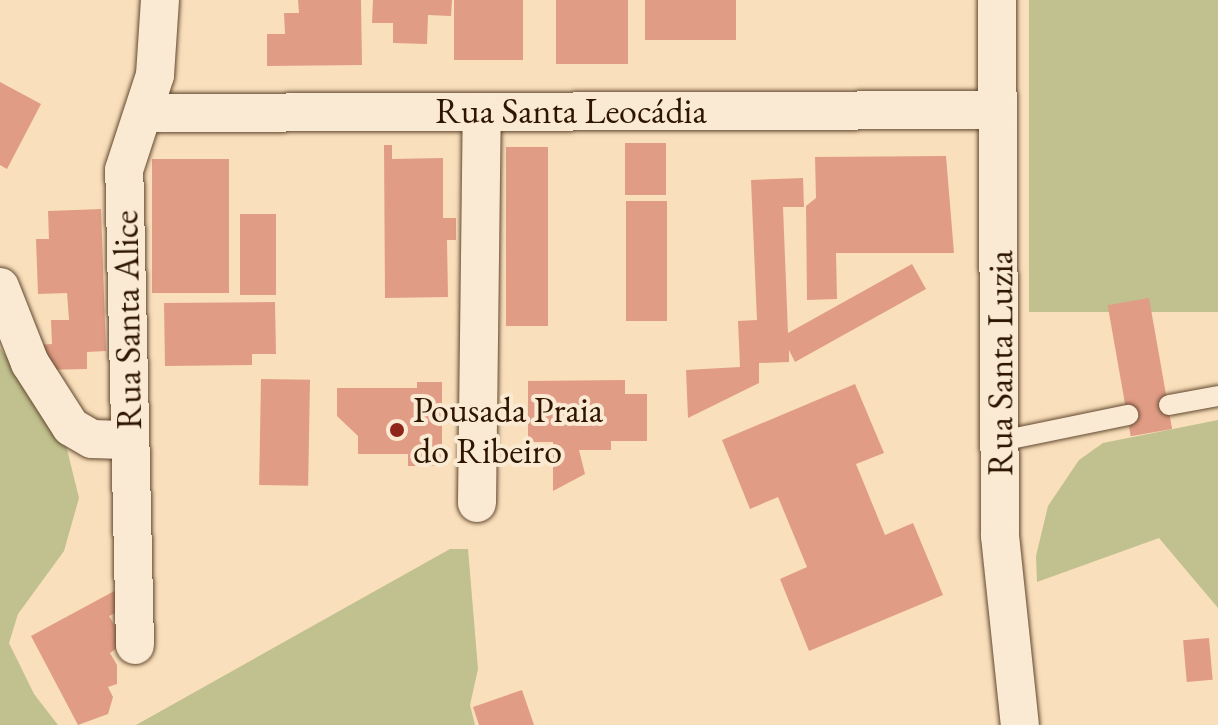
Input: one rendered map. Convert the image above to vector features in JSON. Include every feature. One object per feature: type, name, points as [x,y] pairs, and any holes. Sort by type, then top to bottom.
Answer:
[{"type":"street","name":"Rua Santa Alice","points":[[135,645],[124,170],[155,75],[160,0]]},
{"type":"street","name":"Rua Santa Luzia","points":[[997,0],[1004,605],[1020,725]]},
{"type":"street","name":"Rua Santa Leocádia","points":[[144,113],[998,110]]},
{"type":"street","points":[[477,503],[482,112]]},
{"type":"street","points":[[0,287],[30,363],[71,427],[92,439],[130,440]]},
{"type":"lane","points":[[1169,405],[1218,396]]},
{"type":"lane","points":[[1001,441],[1128,415]]},
{"type":"green space","points":[[1029,0],[1218,0],[1218,312],[1029,312]]},
{"type":"green space","points":[[0,348],[64,437],[79,498],[64,551],[18,614],[9,643],[34,694],[58,725],[0,725]]},
{"type":"green space","points":[[1218,420],[1218,608],[1159,538],[1037,582],[1036,556],[1048,506],[1079,460],[1103,443]]},
{"type":"green space","points":[[450,549],[468,549],[478,669],[470,705],[475,725],[136,725]]},
{"type":"building","points":[[298,0],[361,0],[362,65],[267,66],[267,34],[285,34],[284,13],[299,13]]},
{"type":"building","points":[[373,0],[452,0],[451,16],[428,15],[427,44],[393,43],[393,23],[372,23]]},
{"type":"building","points":[[454,0],[523,0],[523,60],[454,60]]},
{"type":"building","points":[[556,0],[628,0],[628,64],[556,64]]},
{"type":"building","points":[[645,0],[736,0],[736,40],[645,40]]},
{"type":"building","points":[[0,82],[41,104],[7,169],[0,165]]},
{"type":"building","points":[[625,143],[666,143],[666,195],[625,195]]},
{"type":"building","points":[[384,145],[392,145],[392,159],[443,158],[443,218],[456,218],[456,240],[447,240],[448,297],[385,298]]},
{"type":"building","points":[[506,147],[548,147],[548,326],[506,326]]},
{"type":"building","points":[[946,156],[954,253],[836,253],[837,299],[807,300],[806,206],[816,198],[815,157]]},
{"type":"building","points":[[152,159],[229,159],[229,293],[152,293]]},
{"type":"building","points":[[803,178],[804,207],[783,207],[788,333],[912,264],[926,289],[795,362],[789,350],[789,362],[759,363],[759,383],[688,418],[686,370],[740,367],[738,321],[757,320],[751,180]]},
{"type":"building","points":[[626,201],[667,201],[667,321],[626,321]]},
{"type":"building","points":[[101,209],[106,351],[87,352],[87,369],[40,370],[40,345],[52,344],[51,320],[69,320],[67,293],[38,294],[36,239],[49,239],[48,211]]},
{"type":"building","points":[[240,214],[276,214],[276,295],[240,295]]},
{"type":"building","points":[[1149,298],[1172,429],[1131,436],[1108,305]]},
{"type":"building","points":[[275,302],[276,354],[252,354],[252,365],[165,366],[164,303]]},
{"type":"building","points":[[261,379],[310,380],[308,486],[259,485]]},
{"type":"building","points":[[625,380],[625,394],[647,394],[647,441],[611,441],[611,450],[579,450],[585,474],[553,491],[553,442],[528,442],[528,381]]},
{"type":"building","name":"Pousada Praia do Ribeiro","points":[[417,382],[442,382],[442,466],[408,466],[408,454],[358,454],[358,436],[337,416],[337,388],[417,388]]},
{"type":"building","points":[[855,384],[884,453],[856,464],[885,535],[913,523],[943,595],[809,651],[780,579],[807,567],[778,497],[750,509],[722,440]]},
{"type":"building","points":[[118,589],[118,612],[109,616],[118,631],[117,648],[110,653],[117,665],[117,684],[108,687],[113,697],[108,714],[78,725],[31,636]]},
{"type":"building","points":[[1209,638],[1213,680],[1187,682],[1183,640]]},
{"type":"building","points":[[522,690],[534,725],[479,725],[473,707]]},
{"type":"place","name":"Pousada Praia do Ribeiro","points":[[397,430]]}]
